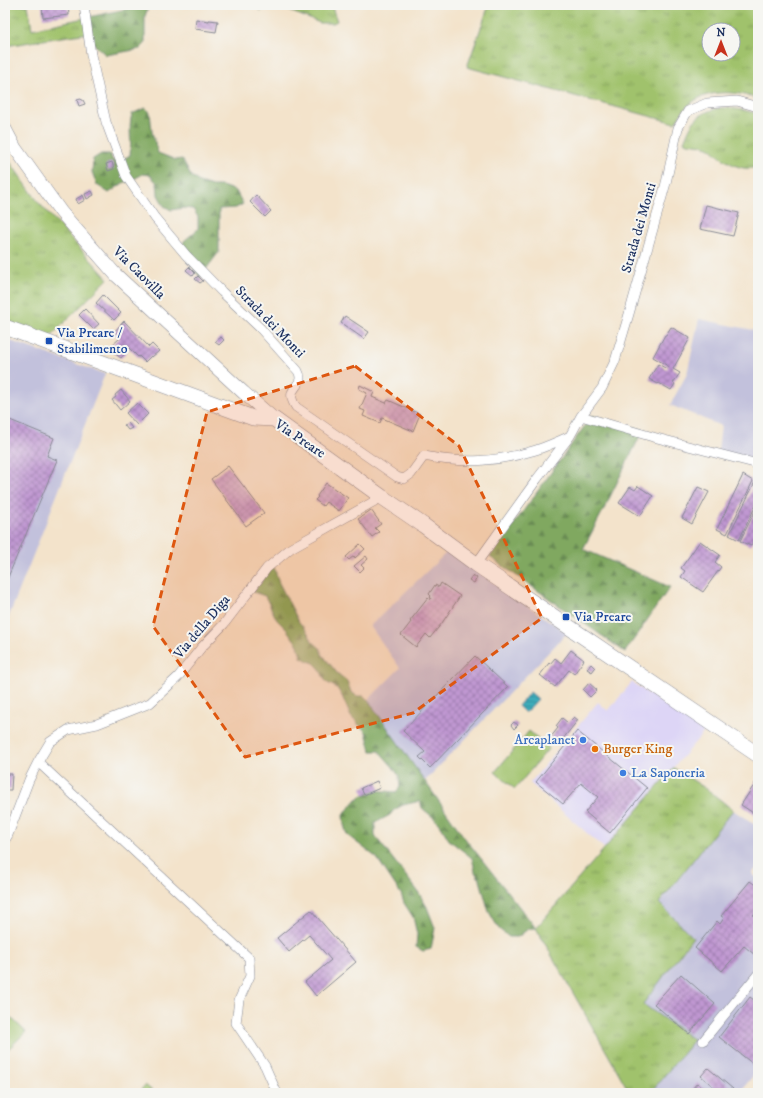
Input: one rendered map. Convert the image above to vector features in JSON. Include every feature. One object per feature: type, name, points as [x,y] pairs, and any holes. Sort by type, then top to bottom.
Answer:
[{"type":"main road","name":"Via Caovilla","points":[[5,129],[15,148],[61,212],[116,275],[274,419]]},
{"type":"main road","name":"Via Preare","points":[[5,328],[253,418],[274,419],[476,564],[758,755]]},
{"type":"street","name":"Strada dei Monti","points":[[84,5],[91,55],[106,122],[126,176],[155,218],[186,255],[260,328],[298,371],[301,376],[300,381],[291,393],[291,400],[296,407],[397,477],[404,479],[411,474],[424,456],[456,461],[506,458],[537,450],[570,436]]},
{"type":"street","name":"Strada dei Monti","points":[[476,564],[570,436],[581,416],[602,388],[615,361],[666,183],[678,128],[688,111],[707,103],[737,101],[758,106]]},
{"type":"street","points":[[581,416],[653,437],[758,464]]},
{"type":"street","name":"Via della Diga","points":[[5,840],[29,780],[50,742],[68,730],[97,724],[150,703],[178,677],[200,648],[224,624],[267,568],[291,548],[382,497]]},
{"type":"street","points":[[38,762],[248,958],[250,976],[238,1000],[236,1023],[265,1066],[277,1093]]},
{"type":"street","points":[[703,1041],[758,974]]},
{"type":"highlighted area","points":[[355,366],[459,446],[542,618],[413,713],[245,757],[153,626],[207,412]]},
{"type":"shaded area","points":[[699,319],[758,331],[758,460],[718,451],[721,426],[670,405],[687,374]]},
{"type":"shaded area","points":[[5,339],[105,374],[5,626]]},
{"type":"shaded area","points":[[448,551],[567,633],[425,781],[368,700],[400,668],[370,626]]},
{"type":"shaded area","points":[[632,682],[704,732],[604,848],[530,783],[598,702],[608,711]]},
{"type":"shaded area","points":[[733,810],[758,827],[758,866],[752,874],[758,879],[758,976],[755,981],[758,984],[758,1070],[739,1093],[650,1093],[694,1040],[643,1004],[693,938],[659,904]]},
{"type":"green space","points":[[5,5],[28,5],[32,29],[89,17],[88,33],[5,46]]},
{"type":"green space","points":[[131,5],[149,5],[145,16],[145,44],[140,49],[106,55],[87,38],[89,17],[131,8]]},
{"type":"green space","points":[[257,5],[331,5],[337,21],[333,23],[320,23],[282,8],[269,7],[260,11]]},
{"type":"green space","points":[[489,5],[758,5],[758,99],[733,93],[715,93],[706,95],[698,98],[689,105],[682,112],[675,123],[467,67]]},
{"type":"green space","points":[[145,108],[150,112],[152,132],[158,153],[176,160],[182,159],[191,176],[199,182],[212,186],[222,186],[236,191],[243,204],[236,208],[219,209],[219,252],[200,277],[182,252],[184,241],[198,229],[198,217],[193,209],[183,208],[171,210],[164,206],[158,195],[157,183],[150,175],[143,174],[123,183],[109,193],[97,185],[92,172],[93,159],[101,154],[110,154],[113,161],[120,161],[130,155],[130,124],[132,114]]},
{"type":"green space","points":[[729,108],[758,114],[758,166],[753,168],[742,168],[722,158],[708,147],[684,142],[696,119],[711,110]]},
{"type":"green space","points":[[5,155],[39,203],[108,279],[49,338],[5,321]]},
{"type":"green space","points":[[592,416],[643,430],[583,549],[670,587],[625,652],[490,557]]},
{"type":"green space","points":[[274,567],[279,583],[299,622],[308,633],[312,641],[320,648],[322,654],[337,673],[347,681],[351,692],[357,696],[364,696],[368,700],[464,837],[536,928],[528,929],[518,937],[509,937],[499,929],[489,912],[480,880],[475,872],[472,858],[449,840],[434,818],[422,808],[420,801],[403,805],[394,810],[390,815],[375,823],[375,836],[417,890],[427,907],[435,928],[431,949],[423,951],[416,947],[417,934],[413,917],[404,903],[401,894],[377,858],[347,835],[343,815],[358,798],[373,790],[396,792],[400,787],[399,776],[379,751],[371,751],[366,732],[351,717],[337,688],[326,682],[319,668],[314,663],[301,657],[298,645],[287,630],[277,620],[265,596],[253,592]]},
{"type":"green space","points":[[529,731],[549,748],[515,789],[495,772]]},
{"type":"green space","points":[[674,768],[708,790],[733,810],[659,903],[693,937],[643,1004],[694,1040],[650,1093],[630,1093],[536,928]]},
{"type":"green space","points":[[5,1012],[26,1032],[5,1052]]},
{"type":"green space","points":[[145,1085],[155,1093],[138,1093]]},
{"type":"water","points":[[530,692],[538,699],[525,713],[518,706]]},
{"type":"building","points":[[42,5],[68,5],[69,15],[43,18]]},
{"type":"building","points":[[196,19],[218,21],[216,32],[195,29]]},
{"type":"building","points":[[81,99],[85,104],[79,106],[77,100]]},
{"type":"building","points":[[112,162],[114,169],[108,171],[106,164]]},
{"type":"building","points":[[92,191],[94,195],[87,199],[85,194]]},
{"type":"building","points":[[83,195],[85,200],[78,204],[76,199]]},
{"type":"building","points":[[256,195],[271,211],[265,217],[250,202]]},
{"type":"building","points":[[706,205],[739,213],[733,236],[700,229]]},
{"type":"building","points":[[189,267],[195,273],[193,276],[186,270]]},
{"type":"building","points":[[198,276],[203,281],[200,283],[195,279]]},
{"type":"building","points":[[103,295],[121,313],[114,320],[96,303]]},
{"type":"building","points":[[85,309],[99,324],[93,329],[79,315]]},
{"type":"building","points":[[345,316],[369,332],[364,339],[341,323]]},
{"type":"building","points":[[124,321],[149,347],[152,344],[159,351],[145,362],[125,344],[122,346],[127,351],[121,358],[114,353],[109,348],[120,338],[114,332]]},
{"type":"building","points":[[671,327],[690,338],[673,369],[680,373],[673,383],[675,384],[671,390],[649,379],[658,364],[667,369],[668,366],[653,357]]},
{"type":"building","points":[[221,337],[224,340],[219,345],[215,342]]},
{"type":"building","points":[[360,385],[374,392],[372,397],[386,403],[388,400],[420,414],[413,431],[382,418],[380,423],[363,416],[365,411],[360,409],[367,393],[359,389]]},
{"type":"building","points":[[121,390],[130,401],[120,410],[112,400]]},
{"type":"building","points":[[137,403],[148,414],[137,425],[126,413]]},
{"type":"building","points":[[5,418],[54,438],[47,456],[57,460],[6,582],[5,582]]},
{"type":"building","points":[[128,423],[132,428],[128,430],[124,425]]},
{"type":"building","points":[[228,466],[264,513],[246,526],[211,479]]},
{"type":"building","points":[[743,475],[753,481],[727,534],[717,529]]},
{"type":"building","points":[[755,482],[758,483],[758,501],[739,540],[729,535]]},
{"type":"building","points":[[326,483],[348,498],[339,511],[326,502],[323,506],[315,500]]},
{"type":"building","points":[[638,486],[653,496],[640,516],[619,503],[630,487],[635,490]]},
{"type":"building","points":[[698,487],[709,492],[692,524],[682,518]]},
{"type":"building","points":[[758,505],[758,532],[751,546],[740,541]]},
{"type":"building","points":[[371,510],[381,524],[375,528],[379,532],[372,537],[358,519]]},
{"type":"building","points":[[700,541],[720,555],[715,562],[721,567],[703,592],[681,577],[685,571],[681,568]]},
{"type":"building","points":[[360,544],[365,549],[355,558],[354,556],[349,560],[346,557]]},
{"type":"building","points":[[366,556],[368,559],[361,565],[364,568],[360,572],[354,566]]},
{"type":"building","points":[[473,575],[477,578],[474,583],[469,580]]},
{"type":"building","points":[[441,583],[460,596],[430,638],[426,634],[416,647],[401,635],[428,598],[430,600],[431,596],[429,594],[435,585],[439,587]]},
{"type":"building","points":[[571,650],[584,660],[574,674],[569,670],[555,687],[540,675],[555,658],[561,663]]},
{"type":"building","points":[[475,656],[508,687],[430,768],[419,757],[425,752],[403,731]]},
{"type":"building","points":[[591,664],[595,668],[592,672],[587,669]]},
{"type":"building","points":[[589,683],[597,690],[590,697],[583,690]]},
{"type":"building","points":[[574,717],[578,720],[558,745],[550,738],[558,728],[556,726],[562,718],[568,723]]},
{"type":"building","points":[[514,722],[518,725],[514,729],[511,725]]},
{"type":"building","points":[[577,731],[647,788],[610,833],[585,812],[598,797],[581,783],[563,804],[536,782]]},
{"type":"building","points":[[5,774],[12,774],[11,790],[5,790]]},
{"type":"building","points":[[758,779],[758,816],[741,805]]},
{"type":"building","points":[[377,781],[380,788],[364,795],[361,788]]},
{"type":"building","points":[[750,881],[758,887],[758,909],[753,915],[758,919],[758,952],[755,955],[744,946],[722,971],[695,948],[717,921],[720,924],[724,918],[721,916]]},
{"type":"building","points":[[311,910],[356,962],[316,996],[305,982],[331,960],[309,935],[289,952],[277,938]]},
{"type":"building","points":[[681,974],[715,1004],[689,1034],[654,1004]]},
{"type":"building","points":[[750,997],[758,1003],[758,1057],[753,1064],[719,1037]]},
{"type":"building","points":[[708,1068],[733,1089],[729,1093],[721,1093],[701,1076]]},
{"type":"building","points":[[697,1083],[709,1093],[689,1093]]},
{"type":"place","name":"Via Preare / Stabilimento","points":[[49,341]]},
{"type":"place","name":"Via Preare","points":[[566,617]]},
{"type":"place","name":"Arcaplanet","points":[[583,740]]},
{"type":"place","name":"Burger King","points":[[595,749]]},
{"type":"place","name":"La Saponeria","points":[[623,773]]}]
